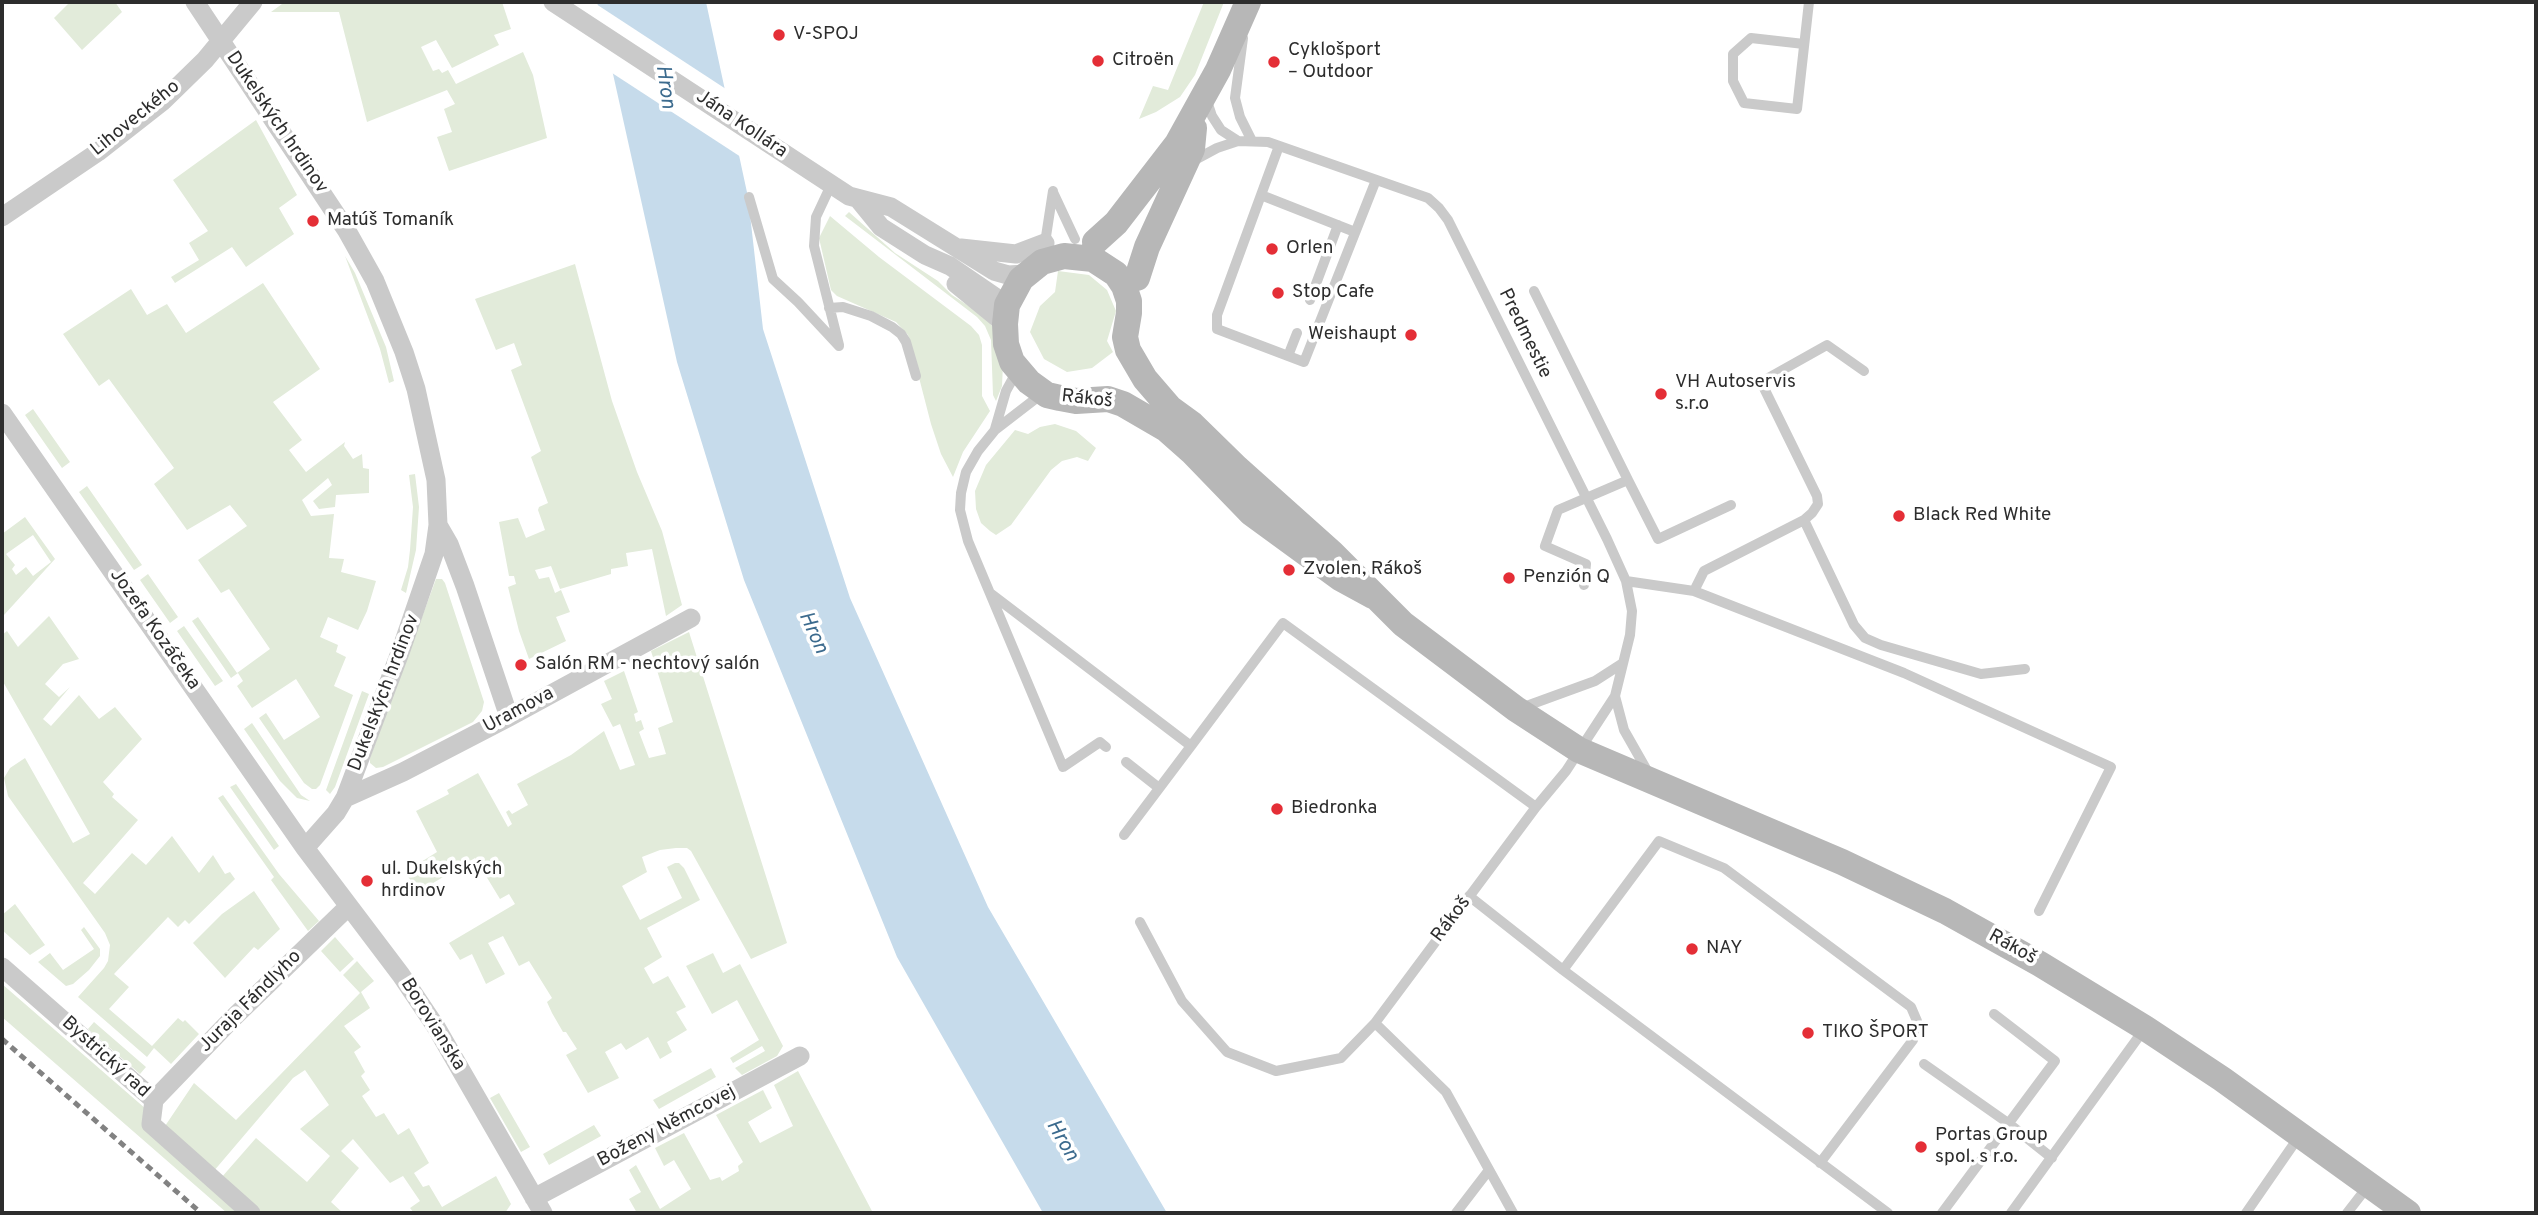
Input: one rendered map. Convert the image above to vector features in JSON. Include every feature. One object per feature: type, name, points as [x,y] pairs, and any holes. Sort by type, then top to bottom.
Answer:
[{"type":"street","name":"Dukelských hrdinov","points":[[195,2],[347,231],[384,300],[416,389],[436,480],[438,525],[433,554],[417,606],[345,798],[336,813],[305,848]]},
{"type":"street","name":"Lihoveckého","points":[[2,217],[131,128],[163,102],[221,41],[253,2]]},
{"type":"street","name":"Jána Kollára","points":[[553,2],[831,185],[859,200],[891,206],[994,271],[1008,275],[1039,259]]},
{"type":"street","points":[[1137,278],[1201,101],[1246,5]]},
{"type":"street","points":[[1094,248],[1122,258],[1137,278],[1145,311],[1135,346],[1110,375],[1101,380],[1050,386],[1029,382],[1018,370],[1006,344],[1010,316],[1044,282],[1047,272],[1039,259],[1094,248],[1147,209],[1181,154]]},
{"type":"street","name":"Jána Kollára","points":[[859,200],[881,227],[925,255],[950,266],[1010,316]]},
{"type":"street","name":"Jána Kollára","points":[[961,248],[1039,259]]},
{"type":"street","points":[[1094,248],[1124,286],[1129,301],[1126,344],[1135,346]]},
{"type":"street","points":[[1010,316],[1027,355],[1050,386]]},
{"type":"street","name":"Rákoš","points":[[1135,346],[1145,379],[1170,408],[1192,424],[1332,553],[1403,624],[1516,709],[1578,750],[1842,862],[1945,911],[2040,964],[2145,1028],[2408,1213]]},
{"type":"street","name":"Rákoš","points":[[1101,380],[1132,392],[1155,412],[1166,429]]},
{"type":"street","name":"Rákoš","points":[[1050,386],[1076,401],[1096,398],[1122,404],[1166,429],[1251,513],[1340,578],[1373,596]]},
{"type":"street","name":"Jozefa Kozáčeka","points":[[2,413],[305,848]]},
{"type":"street","name":"Dukelských hrdinov","points":[[438,525],[449,544],[465,586],[509,717]]},
{"type":"street","name":"Uramova","points":[[345,798],[403,772],[509,717],[691,618]]},
{"type":"street","name":"Borovianska","points":[[305,848],[436,1027],[538,1206]]},
{"type":"street","name":"Juraja Fándlyho","points":[[154,1100],[231,1020],[349,906]]},
{"type":"street","name":"Bystrický rad","points":[[2,967],[154,1100],[151,1124],[251,1213]]},
{"type":"street","name":"Boženy Němcovej","points":[[538,1206],[800,1056]]},
{"type":"lane","points":[[1804,44],[1751,38],[1734,54],[1732,81],[1744,103],[1797,109],[1809,2]]},
{"type":"lane","points":[[1246,5],[1235,98],[1240,117],[1252,141]]},
{"type":"lane","points":[[1201,101],[1221,130],[1238,141]]},
{"type":"lane","name":"Predmestie","points":[[1181,154],[1238,141],[1268,142],[1428,198],[1448,220],[1626,581],[1632,611],[1615,696],[1578,750]]},
{"type":"lane","points":[[1279,146],[1217,314],[1217,329],[1304,362],[1376,180]]},
{"type":"lane","points":[[748,197],[773,279],[839,346],[814,246],[816,218],[831,185]]},
{"type":"lane","points":[[1039,259],[1053,191],[1094,248]]},
{"type":"lane","points":[[1261,195],[1355,232]]},
{"type":"lane","points":[[1310,300],[1338,225]]},
{"type":"lane","points":[[1534,291],[1658,540],[1731,505]]},
{"type":"lane","points":[[830,308],[843,307],[871,316],[901,334],[916,376]]},
{"type":"lane","points":[[1288,356],[1297,332]]},
{"type":"lane","points":[[1693,590],[1704,571],[1804,520],[1818,504],[1817,496],[1760,383],[1827,345],[1864,371]]},
{"type":"lane","points":[[995,430],[1006,391],[1018,370]]},
{"type":"lane","points":[[1050,386],[995,430],[966,472],[960,510],[968,541],[1063,766],[1100,742],[1106,747]]},
{"type":"lane","points":[[1584,585],[1586,564],[1545,546],[1558,510],[1628,480]]},
{"type":"lane","points":[[1804,520],[1854,625],[1865,638],[1980,674],[2025,669]]},
{"type":"lane","points":[[1626,581],[1693,590],[1904,674],[2111,767],[2039,911]]},
{"type":"lane","points":[[990,593],[1191,746]]},
{"type":"lane","points":[[1124,835],[1283,623],[1536,807]]},
{"type":"lane","points":[[1516,709],[1595,681],[1623,663]]},
{"type":"lane","points":[[1615,696],[1630,742],[1654,783]]},
{"type":"lane","name":"Rákoš","points":[[1140,922],[1182,1001],[1227,1052],[1276,1071],[1341,1058],[1375,1023],[1536,807],[1566,771],[1578,750]]},
{"type":"lane","points":[[1126,762],[1159,788]]},
{"type":"lane","points":[[1563,970],[1659,841],[1724,868],[1911,1007],[1917,1021],[1913,1040],[1820,1163]]},
{"type":"lane","points":[[1469,896],[1563,970],[1888,1213]]},
{"type":"lane","points":[[1942,1213],[2055,1060],[1994,1014]]},
{"type":"lane","points":[[1375,1023],[1446,1092],[1513,1213]]},
{"type":"lane","points":[[2011,1213],[2145,1028]]},
{"type":"lane","points":[[1924,1064],[2008,1123],[2052,1158]]},
{"type":"lane","points":[[2246,1213],[2300,1135]]},
{"type":"lane","points":[[1456,1213],[1489,1170]]},
{"type":"lane","points":[[2347,1213],[2369,1185]]},
{"type":"green space","points":[[70,2],[115,2],[122,12],[82,50],[54,18]]},
{"type":"green space","points":[[502,2],[511,29],[494,35],[499,45],[452,68],[436,40],[421,47],[433,71],[439,69],[442,73],[448,70],[456,84],[523,52],[533,75],[547,138],[449,171],[437,137],[452,132],[444,109],[455,104],[447,90],[367,122],[339,12],[271,12],[282,4]]},
{"type":"green space","points":[[1204,2],[1224,2],[1195,75],[1180,97],[1139,119],[1153,86],[1168,90]]},
{"type":"green space","points":[[256,120],[297,195],[279,208],[294,234],[246,267],[232,247],[175,283],[171,277],[199,260],[189,243],[208,231],[173,180]]},
{"type":"green space","points":[[849,212],[895,253],[938,281],[952,295],[984,316],[993,327],[1003,364],[1002,386],[996,401],[993,395],[991,340],[985,326],[977,317],[845,216]]},
{"type":"green space","points":[[830,216],[979,335],[982,345],[982,396],[990,411],[963,452],[953,477],[941,454],[931,424],[908,335],[896,322],[837,296],[831,290],[819,238]]},
{"type":"green space","points":[[345,256],[355,273],[386,347],[394,381],[389,383],[380,349]]},
{"type":"green space","points":[[575,264],[612,401],[637,472],[662,531],[682,605],[666,616],[652,549],[626,553],[628,566],[611,569],[611,574],[560,589],[551,566],[535,570],[539,579],[549,577],[555,593],[561,590],[570,612],[556,617],[566,641],[529,659],[508,587],[516,584],[514,576],[509,576],[499,522],[518,518],[526,538],[545,530],[538,510],[548,503],[531,457],[541,451],[511,370],[522,365],[514,343],[496,350],[475,299]]},
{"type":"green space","points":[[1058,271],[1089,275],[1107,290],[1116,311],[1107,341],[1113,352],[1092,368],[1067,372],[1044,359],[1030,332],[1040,306],[1055,292]]},
{"type":"green space","points":[[263,283],[320,369],[273,402],[302,440],[289,450],[306,472],[345,442],[344,446],[353,459],[362,454],[363,468],[369,469],[369,493],[336,495],[335,507],[319,509],[313,501],[332,485],[328,478],[302,500],[311,516],[334,514],[329,558],[344,559],[341,572],[376,581],[358,630],[328,617],[320,637],[338,645],[336,652],[346,657],[334,686],[353,695],[320,785],[316,789],[304,783],[259,718],[266,713],[284,740],[320,717],[296,679],[252,708],[237,686],[243,681],[238,673],[231,678],[192,621],[198,617],[237,673],[270,649],[229,589],[221,593],[198,560],[247,526],[230,505],[187,530],[154,484],[174,468],[109,379],[99,386],[63,334],[131,289],[147,315],[167,304],[186,333]]},
{"type":"green space","points":[[33,409],[70,462],[62,468],[25,415]]},
{"type":"green space","points":[[1055,424],[1076,431],[1096,448],[1088,461],[1077,457],[1062,461],[1051,470],[1011,525],[996,535],[981,523],[976,509],[975,491],[986,465],[1015,430],[1028,434],[1040,427]]},
{"type":"green space","points":[[415,474],[419,507],[416,550],[406,593],[401,590],[408,567],[413,507],[409,475]]},
{"type":"green space","points":[[87,486],[142,565],[134,570],[79,492]]},
{"type":"green space","points":[[25,517],[55,559],[4,615],[2,610],[2,534]],"holes":[[[33,535],[51,562],[33,576],[26,567],[16,575],[12,569],[15,565],[6,554]]]},
{"type":"green space","points":[[148,574],[178,617],[170,623],[140,580]]},
{"type":"green space","points":[[436,579],[442,579],[445,583],[484,702],[482,711],[473,722],[376,768],[370,763],[370,758]]},
{"type":"green space","points":[[49,616],[79,659],[63,664],[45,684],[59,697],[70,687],[43,719],[51,726],[79,695],[99,719],[115,707],[142,739],[103,782],[114,794],[112,797],[138,820],[83,883],[95,894],[132,853],[146,865],[172,836],[199,873],[213,855],[225,874],[230,872],[235,879],[189,924],[185,920],[178,927],[168,917],[114,974],[129,987],[109,1009],[152,1046],[178,1018],[183,1022],[185,1020],[199,1034],[171,1064],[154,1048],[147,1057],[78,997],[104,968],[108,961],[110,945],[105,933],[8,796],[4,778],[10,768],[25,758],[73,843],[90,834],[2,680],[2,635],[7,631],[18,647]]},
{"type":"green space","points":[[184,626],[223,681],[215,686],[177,631]]},
{"type":"green space","points":[[689,632],[787,943],[751,959],[691,851],[687,848],[676,848],[660,850],[642,857],[647,872],[622,886],[640,920],[682,898],[667,867],[675,863],[684,868],[700,900],[647,928],[662,957],[644,968],[653,984],[668,976],[686,1007],[676,1012],[687,1030],[667,1042],[672,1052],[660,1059],[648,1037],[626,1050],[621,1043],[605,1052],[619,1078],[588,1093],[566,1055],[577,1049],[552,1013],[547,1002],[552,998],[529,961],[519,966],[503,936],[488,943],[505,974],[486,984],[472,954],[460,960],[449,943],[515,904],[509,894],[500,899],[475,858],[418,892],[405,872],[437,852],[416,811],[449,794],[447,790],[478,773],[508,827],[512,824],[506,812],[509,810],[512,814],[528,805],[517,784],[571,755],[604,731],[620,770],[635,765],[620,724],[613,727],[601,704],[612,699],[604,681],[624,671],[638,712],[634,714],[636,722],[641,720],[644,729],[639,732],[649,758],[666,754],[658,728],[673,722],[651,651]]},
{"type":"green space","points":[[362,691],[369,694],[335,787],[330,794],[326,790]]},
{"type":"green space","points":[[252,723],[301,795],[310,801],[297,798],[280,781],[244,729]]},
{"type":"green space","points":[[236,784],[279,846],[274,850],[230,787]]},
{"type":"green space","points":[[223,795],[279,874],[319,921],[308,931],[271,880],[274,877],[218,798]]},
{"type":"green space","points":[[254,891],[280,929],[258,950],[254,947],[225,978],[193,943],[222,914]]},
{"type":"green space","points":[[15,904],[45,945],[30,955],[2,930],[2,915]]},
{"type":"green space","points":[[84,927],[100,949],[100,956],[89,970],[73,984],[66,986],[38,962],[50,953],[63,970],[94,949],[81,930]]},
{"type":"green space","points":[[335,937],[354,959],[340,972],[321,951]]},
{"type":"green space","points":[[713,953],[723,973],[740,964],[783,1046],[777,1056],[742,1075],[735,1068],[765,1051],[762,1046],[733,1063],[730,1058],[759,1040],[737,1000],[712,1014],[686,966]]},
{"type":"green space","points":[[357,961],[374,981],[361,992],[370,1008],[344,1026],[361,1047],[354,1052],[365,1072],[361,1076],[370,1090],[362,1096],[376,1117],[384,1113],[398,1135],[409,1128],[429,1163],[414,1173],[423,1187],[429,1185],[442,1207],[496,1176],[511,1204],[505,1213],[414,1213],[410,1208],[420,1201],[403,1176],[390,1183],[353,1139],[341,1151],[359,1168],[331,1202],[343,1213],[260,1213],[221,1178],[256,1138],[307,1182],[330,1156],[300,1129],[329,1105],[305,1070],[293,1078],[213,1172],[163,1129],[194,1083],[236,1120],[360,993],[343,975]]},
{"type":"green space","points":[[2,984],[146,1109],[241,1213],[227,1213],[2,1017]]},
{"type":"green space","points":[[94,1022],[146,1067],[140,1074],[88,1029]]},
{"type":"green space","points":[[711,1068],[716,1077],[659,1109],[653,1100]]},
{"type":"green space","points":[[798,1071],[873,1213],[637,1213],[629,1199],[641,1192],[629,1170],[636,1165],[660,1209],[691,1189],[674,1160],[664,1166],[655,1148],[684,1133],[710,1180],[720,1177],[722,1181],[739,1171],[738,1166],[743,1162],[716,1115],[763,1090],[772,1108],[748,1122],[760,1143],[793,1126],[774,1085]]},
{"type":"green space","points":[[499,1093],[530,1147],[521,1152],[490,1098]]},
{"type":"green space","points":[[594,1125],[601,1136],[549,1165],[543,1154]]},
{"type":"water","name":"Hron","points":[[597,2],[706,2],[748,197],[763,329],[850,598],[988,907],[1167,1213],[1043,1213],[897,957],[744,580],[677,362]]},
{"type":"pier","points":[[593,2],[729,91],[744,159],[609,71]]},
{"type":"railway","points":[[2,1039],[201,1213]]},
{"type":"place","name":"V-SPOJ","points":[[779,35]]},
{"type":"place","name":"Citroën","points":[[1098,61]]},
{"type":"place","name":"Cyklošport – Outdoor","points":[[1274,62]]},
{"type":"place","name":"Matúš Tomaník","points":[[313,221]]},
{"type":"place","name":"Orlen","points":[[1272,249]]},
{"type":"place","name":"Stop Cafe","points":[[1278,293]]},
{"type":"place","name":"Weishaupt","points":[[1411,335]]},
{"type":"place","name":"VH Autoservis s.r.o","points":[[1661,394]]},
{"type":"place","name":"Black Red White","points":[[1899,516]]},
{"type":"place","name":"Zvolen, Rákoš","points":[[1289,570]]},
{"type":"place","name":"Penzión Q","points":[[1509,578]]},
{"type":"place","name":"Salón RM - nechtový salón","points":[[521,665]]},
{"type":"place","name":"Biedronka","points":[[1277,809]]},
{"type":"place","name":"ul. Dukelských hrdinov","points":[[367,881]]},
{"type":"place","name":"NAY","points":[[1692,949]]},
{"type":"place","name":"TIKO ŠPORT","points":[[1808,1033]]},
{"type":"place","name":"Portas Group spol. s r.o.","points":[[1921,1147]]}]
